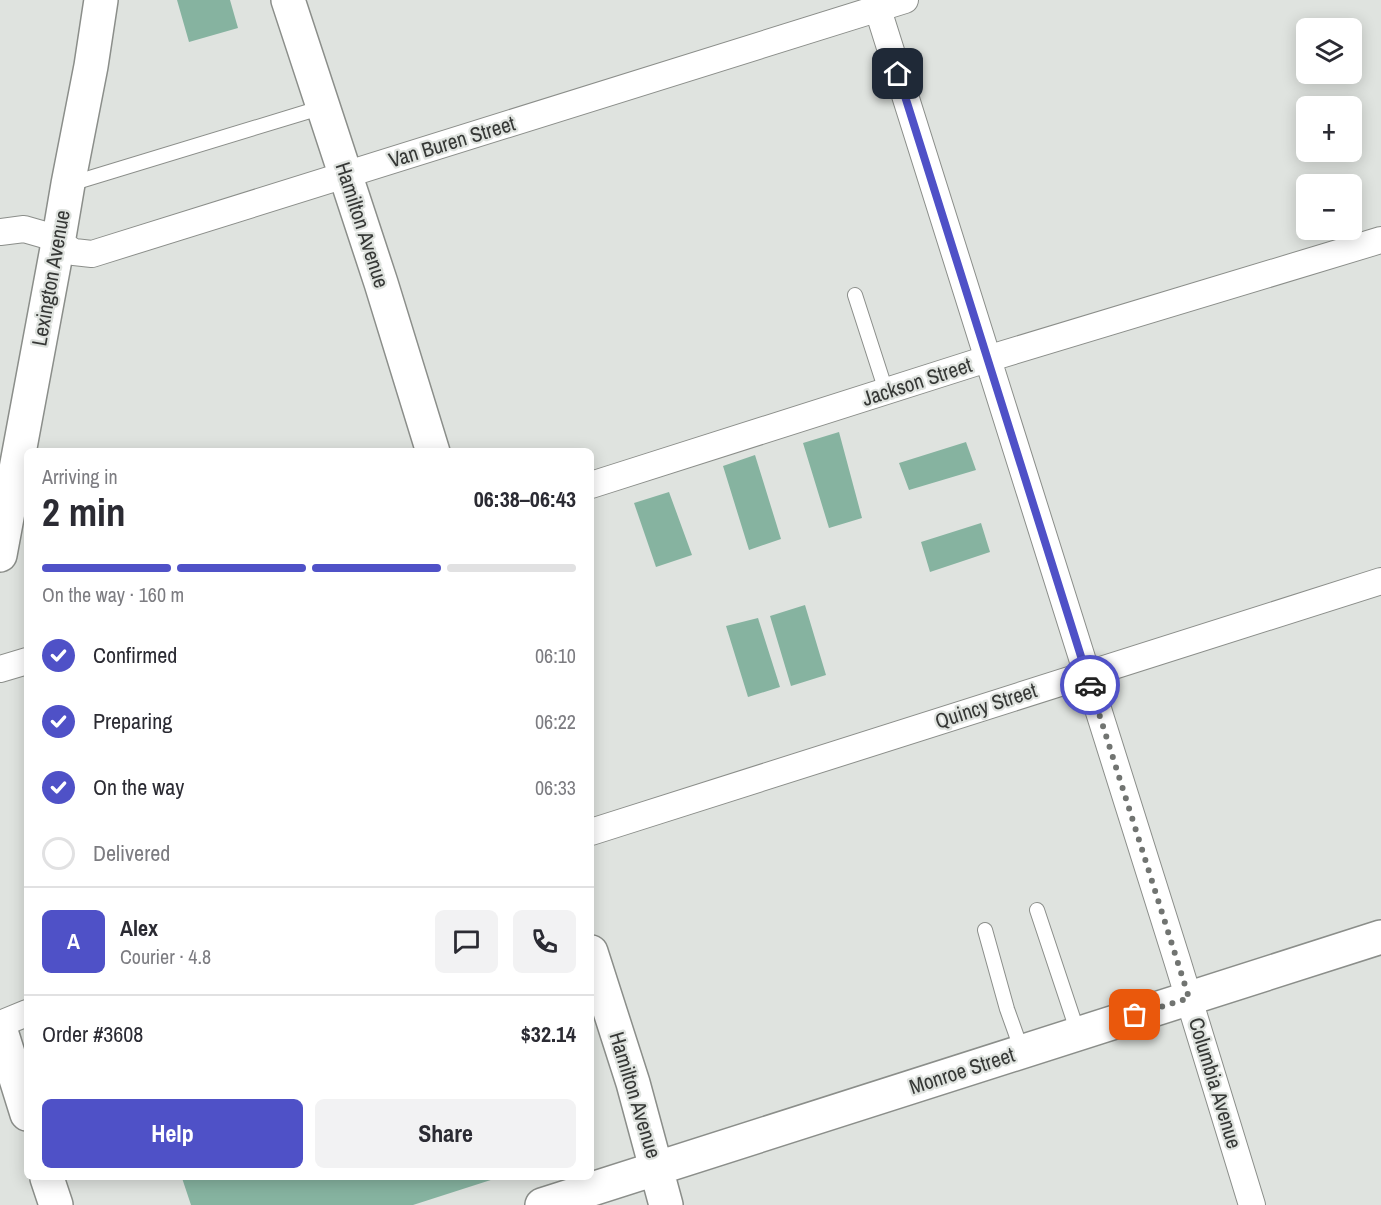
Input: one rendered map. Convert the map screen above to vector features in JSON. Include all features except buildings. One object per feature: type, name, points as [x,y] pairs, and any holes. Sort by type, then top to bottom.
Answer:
[{"type":"main road","name":"Lexington Avenue","points":[[0,555],[91,66],[101,0]]},
{"type":"main road","name":"Hamilton Avenue","points":[[288,0],[381,283],[432,448]]},
{"type":"main road","name":"Monroe Street","points":[[542,1205],[1381,937]]},
{"type":"main road","name":"Hamilton Avenue","points":[[594,961],[633,1083],[666,1205]]},
{"type":"main road","points":[[0,1026],[24,1104]]},
{"type":"main road","points":[[48,1180],[56,1205]]},
{"type":"street","name":"Van Buren Street","points":[[0,232],[24,229],[45,235],[74,252],[92,254],[346,175],[876,4],[905,0]]},
{"type":"street","name":"Columbia Avenue","points":[[876,4],[1252,1205]]},
{"type":"street","name":"Jackson Street","points":[[594,484],[987,359],[1381,240]]},
{"type":"street","name":"Quincy Street","points":[[594,831],[1381,581]]},
{"type":"street","points":[[0,669],[24,662]]},
{"type":"street","points":[[0,1026],[24,1014]]},
{"type":"lane","points":[[68,184],[323,107]]},
{"type":"lane","points":[[855,295],[886,391]]},
{"type":"lane","points":[[1037,910],[1078,1033]]},
{"type":"lane","points":[[985,930],[1007,1009],[1022,1051]]},
{"type":"way so far","points":[[1090,685],[1189,998],[1135,1015]]},
{"type":"route","points":[[898,74],[1090,685]]}]
